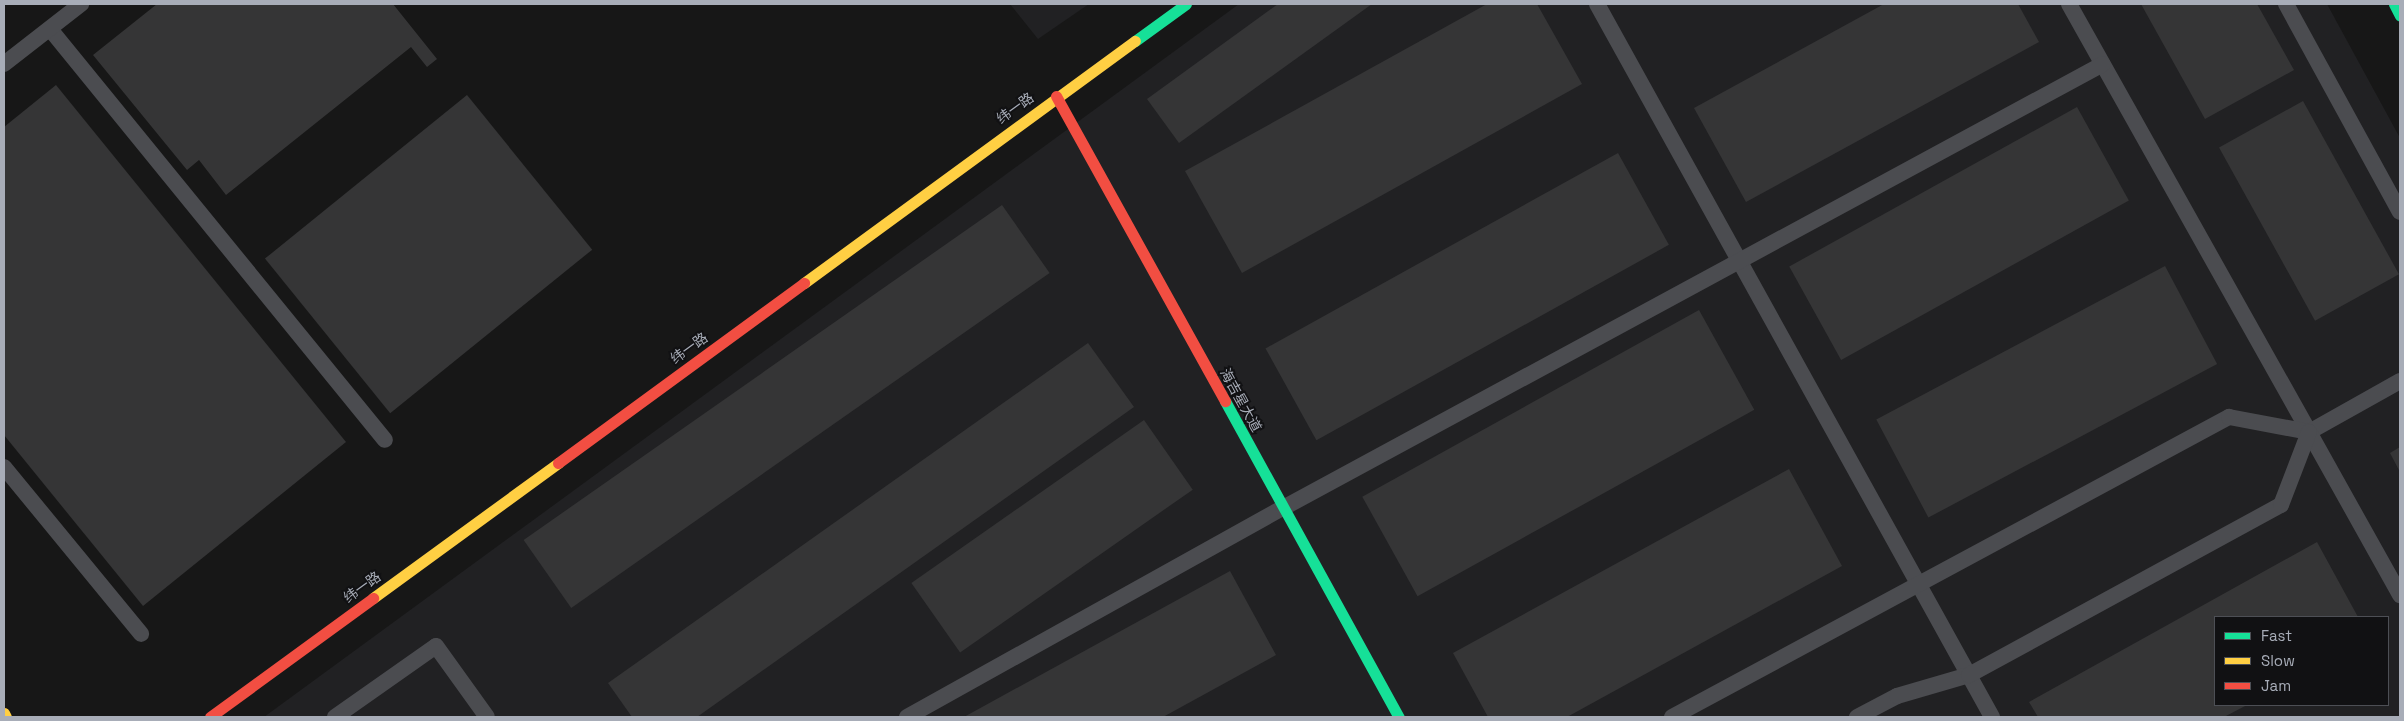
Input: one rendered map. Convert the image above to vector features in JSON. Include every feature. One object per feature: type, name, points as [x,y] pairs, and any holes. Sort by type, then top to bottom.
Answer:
[{"type":"street","name":"纬一路","points":[[210,717],[1056,96],[1186,4]]},
{"type":"street","points":[[2394,4],[2400,16]]},
{"type":"street","name":"海吉星大道","points":[[1056,96],[1398,717]]},
{"type":"street","points":[[4,713],[6,717]]},
{"type":"lane","points":[[4,64],[81,4]]},
{"type":"lane","points":[[1597,4],[1992,717]]},
{"type":"lane","points":[[2070,4],[2400,595]]},
{"type":"lane","points":[[2286,4],[2400,212]]},
{"type":"lane","points":[[50,29],[385,440]]},
{"type":"lane","points":[[907,717],[1283,508],[2103,64]]},
{"type":"lane","points":[[1857,717],[1897,696],[1969,675],[2281,505],[2309,432],[2400,381]]},
{"type":"lane","points":[[1672,717],[2229,417],[2309,432]]},
{"type":"lane","points":[[4,467],[141,634]]},
{"type":"lane","points":[[335,717],[436,646],[487,717]]},
{"type":"shaded area","points":[[1010,4],[1089,4],[1038,39]]},
{"type":"shaded area","points":[[1239,4],[2327,4],[2400,138],[2400,717],[264,717]]},
{"type":"building","points":[[157,4],[393,4],[437,59],[427,67],[411,47],[226,195],[199,160],[187,170],[93,55]]},
{"type":"building","points":[[1278,4],[1372,4],[1179,143],[1147,99]]},
{"type":"building","points":[[1487,4],[1537,4],[1582,84],[1242,273],[1185,171]]},
{"type":"building","points":[[1884,4],[2018,4],[2039,42],[1746,202],[1694,108]]},
{"type":"building","points":[[2141,4],[2257,4],[2294,70],[2205,119]]},
{"type":"building","points":[[56,85],[346,442],[143,606],[4,435],[4,127]]},
{"type":"building","points":[[467,95],[592,250],[390,413],[265,259]]},
{"type":"building","points":[[2303,101],[2399,274],[2315,321],[2219,148]]},
{"type":"building","points":[[2077,107],[2129,201],[1841,360],[1789,267]]},
{"type":"building","points":[[1618,153],[1669,245],[1316,440],[1266,348]]},
{"type":"building","points":[[1002,205],[1050,273],[571,608],[524,540]]},
{"type":"building","points":[[2165,266],[2217,364],[1928,518],[1876,420]]},
{"type":"building","points":[[1699,310],[1754,410],[1418,596],[1362,497]]},
{"type":"building","points":[[1088,343],[1134,407],[697,717],[632,717],[608,683]]},
{"type":"building","points":[[1144,420],[1193,490],[960,653],[911,583]]},
{"type":"building","points":[[2400,447],[2400,472],[2390,453]]},
{"type":"building","points":[[1789,469],[1842,566],[1567,717],[1488,717],[1453,653]]},
{"type":"building","points":[[2317,542],[2357,616],[2214,616],[2214,706],[2245,706],[2224,717],[2038,717],[2029,702]]},
{"type":"building","points":[[1230,571],[1276,655],[1163,717],[964,717]]},
{"type":"traffic: fast","points":[[1135,41],[1186,4]]},
{"type":"traffic: fast","points":[[2394,4],[2400,16]]},
{"type":"traffic: fast","points":[[1225,401],[1399,717]]},
{"type":"traffic: slow","points":[[804,283],[1135,41]]},
{"type":"traffic: slow","points":[[373,598],[558,463]]},
{"type":"traffic: slow","points":[[4,713],[6,717]]},
{"type":"traffic: jam","points":[[1056,96],[1225,401]]},
{"type":"traffic: jam","points":[[558,463],[804,283]]},
{"type":"traffic: jam","points":[[210,717],[373,598]]}]
